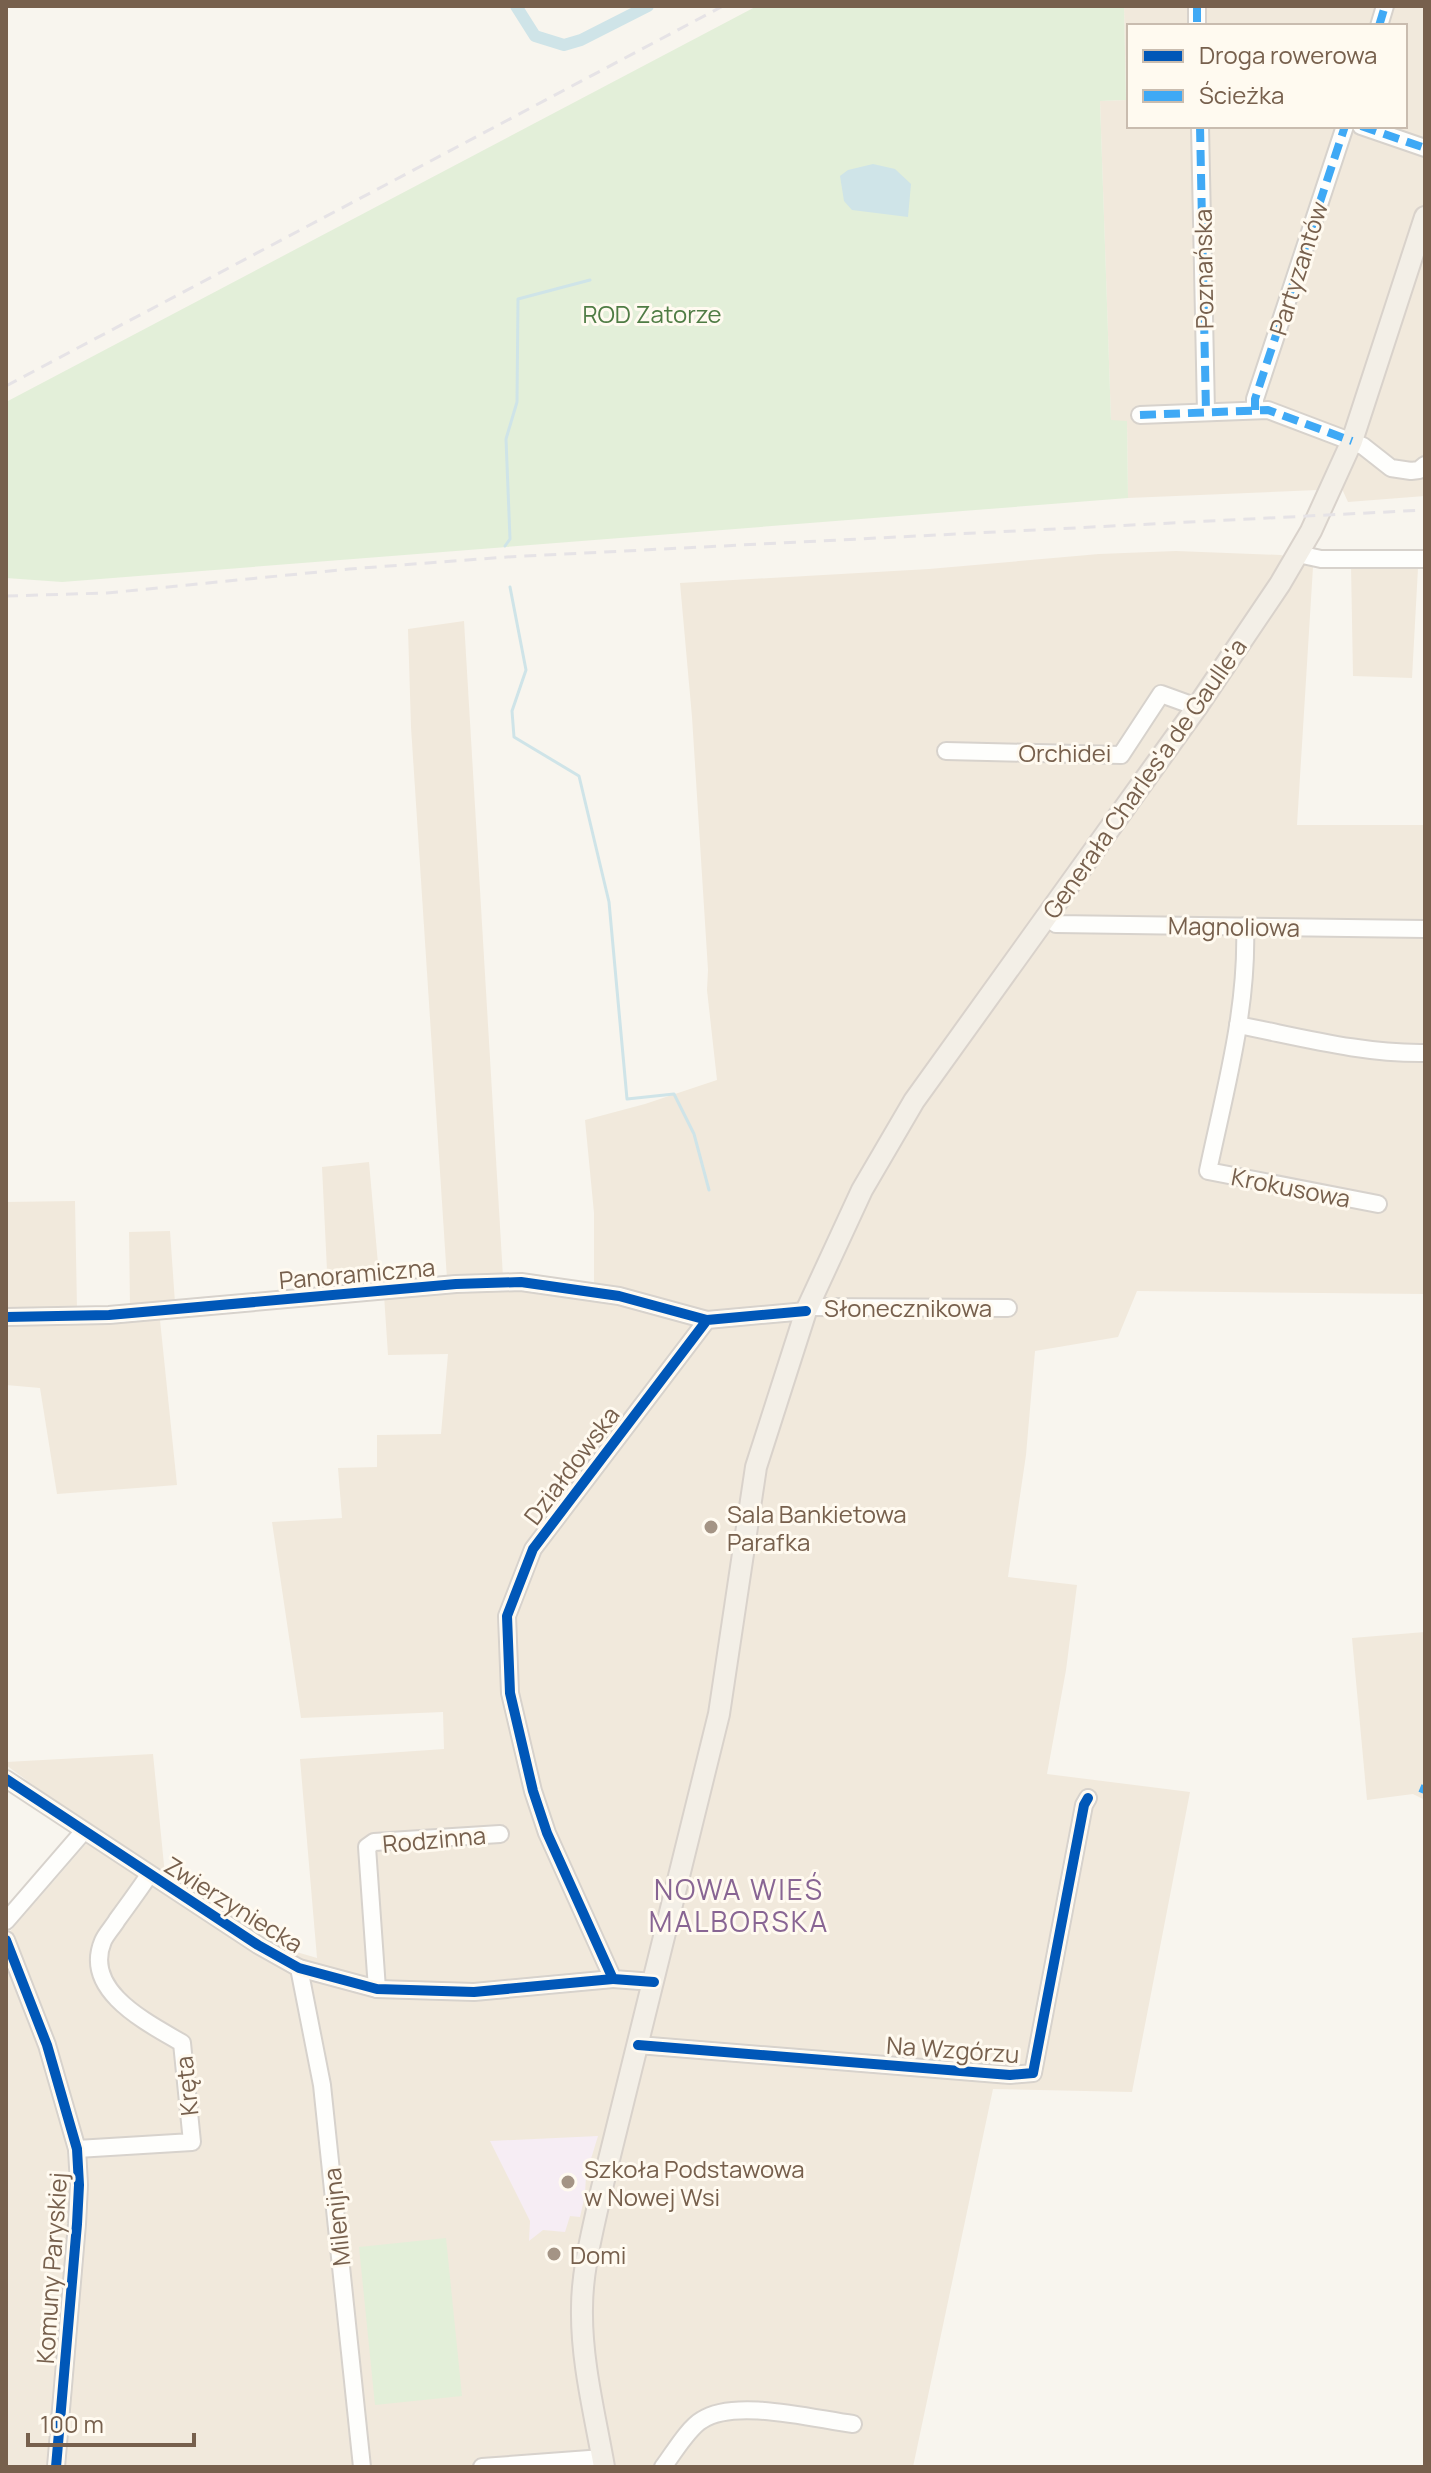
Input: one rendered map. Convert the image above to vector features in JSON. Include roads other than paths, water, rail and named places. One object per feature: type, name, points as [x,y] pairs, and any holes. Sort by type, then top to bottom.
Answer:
[{"type":"main road","name":"Generała Charles'a de Gaulle'a","points":[[604,2462],[585,2355],[582,2307],[587,2261],[601,2192],[719,1714],[756,1467],[807,1309],[862,1190],[914,1101],[1197,707],[1298,554],[1327,499],[1352,441],[1425,217]]},
{"type":"street","name":"Poznańska","points":[[1200,128],[1206,412]]},
{"type":"street","name":"Partyzantów","points":[[1255,410],[1255,399],[1344,128]]},
{"type":"street","points":[[1367,128],[1425,148]]},
{"type":"street","points":[[1140,415],[1268,410],[1363,446],[1391,468],[1411,471],[1425,465]]},
{"type":"street","points":[[1298,554],[1321,559],[1425,559]]},
{"type":"street","name":"Orchidei","points":[[946,751],[1121,755],[1161,694],[1197,707]]},
{"type":"street","name":"Magnoliowa","points":[[1045,916],[1056,924],[1425,929]]},
{"type":"street","name":"Krokusowa","points":[[1245,926],[1246,965],[1238,1025],[1208,1171],[1378,1204]]},
{"type":"street","points":[[1238,1025],[1356,1048],[1425,1053]]},
{"type":"street","name":"Panoramiczna","points":[[6,1317],[109,1315],[456,1284],[521,1282],[619,1296],[707,1320]]},
{"type":"street","name":"Słonecznikowa","points":[[807,1309],[1008,1308]]},
{"type":"street","points":[[707,1320],[807,1309]]},
{"type":"street","name":"Działdowska","points":[[613,1979],[547,1833],[533,1791],[510,1693],[507,1616],[533,1549],[707,1320]]},
{"type":"street","name":"Zwierzyniecka","points":[[6,1779],[149,1875],[299,1968],[377,1989],[474,1992],[613,1979]]},
{"type":"street","name":"Na Wzgórzu","points":[[638,2045],[1010,2075],[1033,2073],[1084,1805],[1088,1798]]},
{"type":"street","points":[[6,1921],[83,1832]]},
{"type":"street","name":"Rodzinna","points":[[377,1989],[367,1847],[374,1842],[500,1834]]},
{"type":"street","name":"Kręta","points":[[77,2149],[192,2142],[182,2043],[142,2020],[114,1997],[103,1979],[100,1961],[103,1941],[149,1875]]},
{"type":"street","name":"Komuny Paryskiej","points":[[6,1940],[47,2045],[77,2149],[77,2224],[56,2467]]},
{"type":"street","name":"Milenijna","points":[[299,1968],[322,2085],[362,2467]]},
{"type":"street","points":[[613,1979],[654,1982]]},
{"type":"street","points":[[663,2467],[698,2421],[714,2413],[747,2409],[853,2424]]},
{"type":"street","points":[[482,2467],[604,2462]]},
{"type":"waterway","points":[[516,6],[535,36],[564,45],[581,40],[648,6]]},
{"type":"waterway","points":[[505,546],[510,539],[506,439],[517,402],[518,299],[590,280]]},
{"type":"waterway","points":[[510,587],[526,670],[512,711],[514,737],[579,776],[609,902],[627,1099],[674,1094],[694,1134],[709,1190]]},
{"type":"railway","points":[[6,386],[723,6]]},
{"type":"railway","points":[[6,596],[107,593],[507,557],[1425,510]]},
{"type":"place","name":"Sala Bankietowa Parafka","points":[[711,1527]]},
{"type":"place","name":"Szkoła Podstawowa w Nowej Wsi","points":[[568,2182]]},
{"type":"place","name":"Domi","points":[[554,2254]]},
{"type":"district","name":"NOWA WIEŚ MALBORSKA","points":[[739,1905]]},
{"type":"park label","name":"ROD Zatorze","points":[[652,313]]}]
